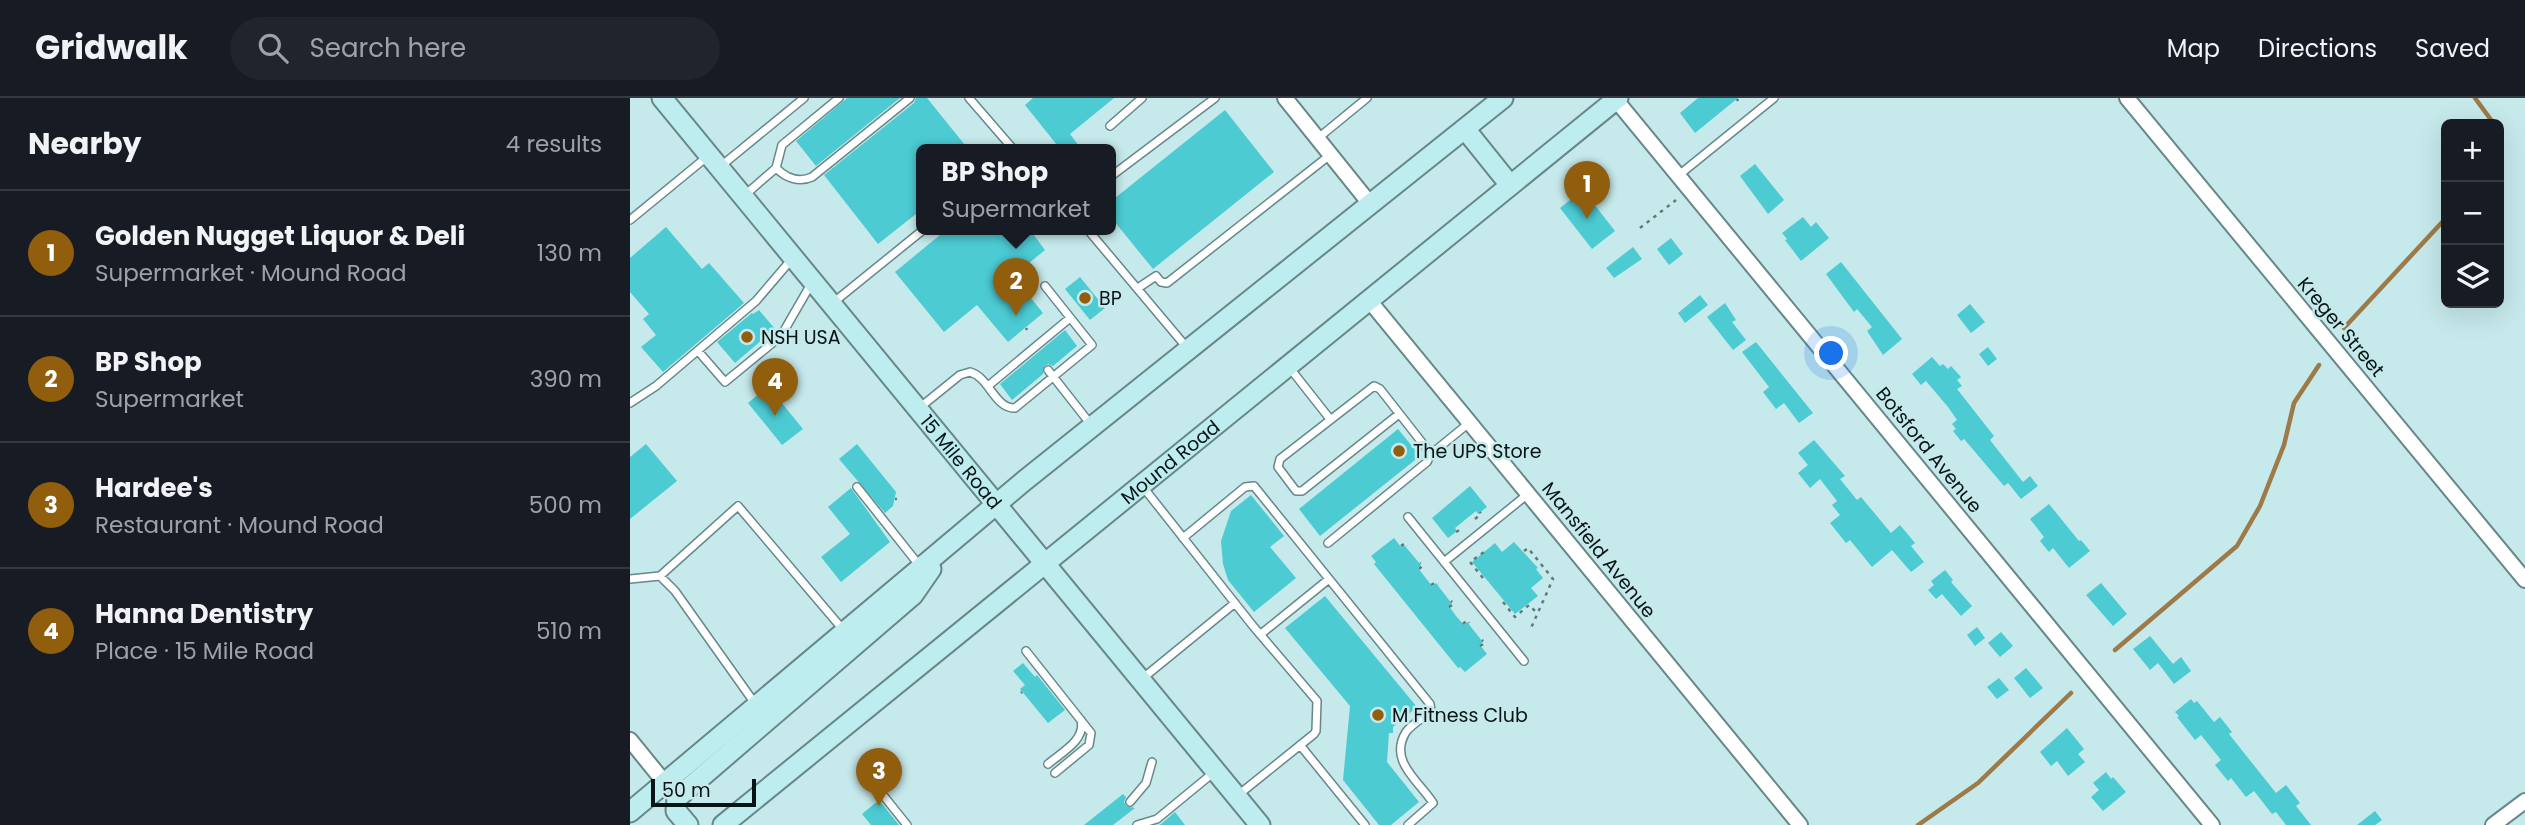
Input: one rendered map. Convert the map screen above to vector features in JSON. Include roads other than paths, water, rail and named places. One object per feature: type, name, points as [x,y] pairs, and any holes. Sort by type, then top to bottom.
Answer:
[{"type":"main road","name":"15 Mile Road","points":[[662,98],[1216,771],[1255,823]]},
{"type":"main road","points":[[630,812],[995,505],[1503,98]]},
{"type":"main road","name":"Mound Road","points":[[723,825],[1617,99]]},
{"type":"main road","points":[[1465,128],[1510,185]]},
{"type":"main road","points":[[688,825],[676,811],[677,798],[914,595],[944,550]]},
{"type":"street","points":[[1285,98],[1371,205]]},
{"type":"street","name":"Kreger Street","points":[[2127,98],[2525,580]]},
{"type":"street","name":"Botsford Avenue","points":[[1617,99],[2212,825]]},
{"type":"street","name":"Mansfield Avenue","points":[[1368,299],[1800,825]]},
{"type":"street","points":[[630,740],[664,783]]},
{"type":"street","points":[[2493,825],[2525,801]]},
{"type":"lane","points":[[630,220],[804,98]]},
{"type":"lane","points":[[745,196],[776,169],[782,145],[839,98]]},
{"type":"lane","points":[[776,169],[798,180],[809,179],[910,98]]},
{"type":"lane","points":[[969,98],[1009,144]]},
{"type":"lane","points":[[1110,125],[1142,98]]},
{"type":"lane","points":[[1116,173],[1215,98]]},
{"type":"lane","points":[[1678,176],[1774,98]]},
{"type":"lane","points":[[1317,139],[1364,99]]},
{"type":"lane","points":[[1138,288],[1156,276],[1161,282],[1167,283],[1330,155]]},
{"type":"lane","points":[[832,303],[917,235]]},
{"type":"lane","points":[[1092,235],[1188,349]]},
{"type":"lane","points":[[630,403],[656,386],[756,301],[794,256]]},
{"type":"lane","points":[[698,351],[725,382],[781,336],[814,280]]},
{"type":"lane","points":[[918,409],[964,373],[976,374],[1004,406],[1011,409],[1018,407],[1050,374],[1092,345],[1045,286]]},
{"type":"lane","points":[[988,386],[1033,353],[1070,318]]},
{"type":"lane","points":[[1287,365],[1330,419]]},
{"type":"lane","points":[[1050,374],[1093,426]]},
{"type":"lane","points":[[1399,414],[1299,492],[1279,470],[1278,461],[1374,386],[1380,389],[1431,454]]},
{"type":"lane","points":[[1328,543],[1427,463],[1431,454],[1469,423]]},
{"type":"lane","points":[[1141,484],[1317,701],[1316,731],[1236,796]]},
{"type":"lane","points":[[1183,538],[1245,487],[1254,486],[1431,706],[1429,713],[1408,730],[1403,739],[1401,762],[1433,803],[1408,825]]},
{"type":"lane","points":[[857,487],[921,569]]},
{"type":"lane","points":[[1444,562],[1528,494]]},
{"type":"lane","points":[[630,579],[660,576],[738,506],[845,632]]},
{"type":"lane","points":[[1408,517],[1524,661]]},
{"type":"lane","points":[[660,576],[675,591],[757,706]]},
{"type":"lane","points":[[1261,634],[1329,579]]},
{"type":"lane","points":[[1140,680],[1235,603]]},
{"type":"lane","points":[[1026,651],[1088,728],[1091,741],[1055,773]]},
{"type":"lane","points":[[1048,764],[1080,737],[1080,718]]},
{"type":"lane","points":[[1300,745],[1365,825]]},
{"type":"lane","points":[[1130,802],[1146,783],[1153,762]]},
{"type":"lane","points":[[1137,825],[1157,819],[1216,771]]},
{"type":"lane","points":[[874,785],[907,825]]},
{"type":"waterway","points":[[2475,98],[2490,119]]},
{"type":"waterway","points":[[2344,328],[2441,223]]},
{"type":"waterway","points":[[2115,650],[2237,546],[2260,506],[2284,445],[2294,403],[2319,365]]},
{"type":"waterway","points":[[1918,825],[1978,783],[2071,693]]},
{"type":"place","name":"Golden Nugget Liquor & Deli","points":[[1587,219]]},
{"type":"place","name":"BP","points":[[1085,298]]},
{"type":"place","name":"BP Shop","points":[[1016,316]]},
{"type":"place","name":"NSH USA","points":[[747,337]]},
{"type":"place","name":"Hanna Dentistry","points":[[775,416]]},
{"type":"place","name":"The UPS Store","points":[[1399,451]]},
{"type":"place","name":"M Fitness Club","points":[[1378,715]]},
{"type":"place","name":"Hardee's","points":[[879,806]]}]
